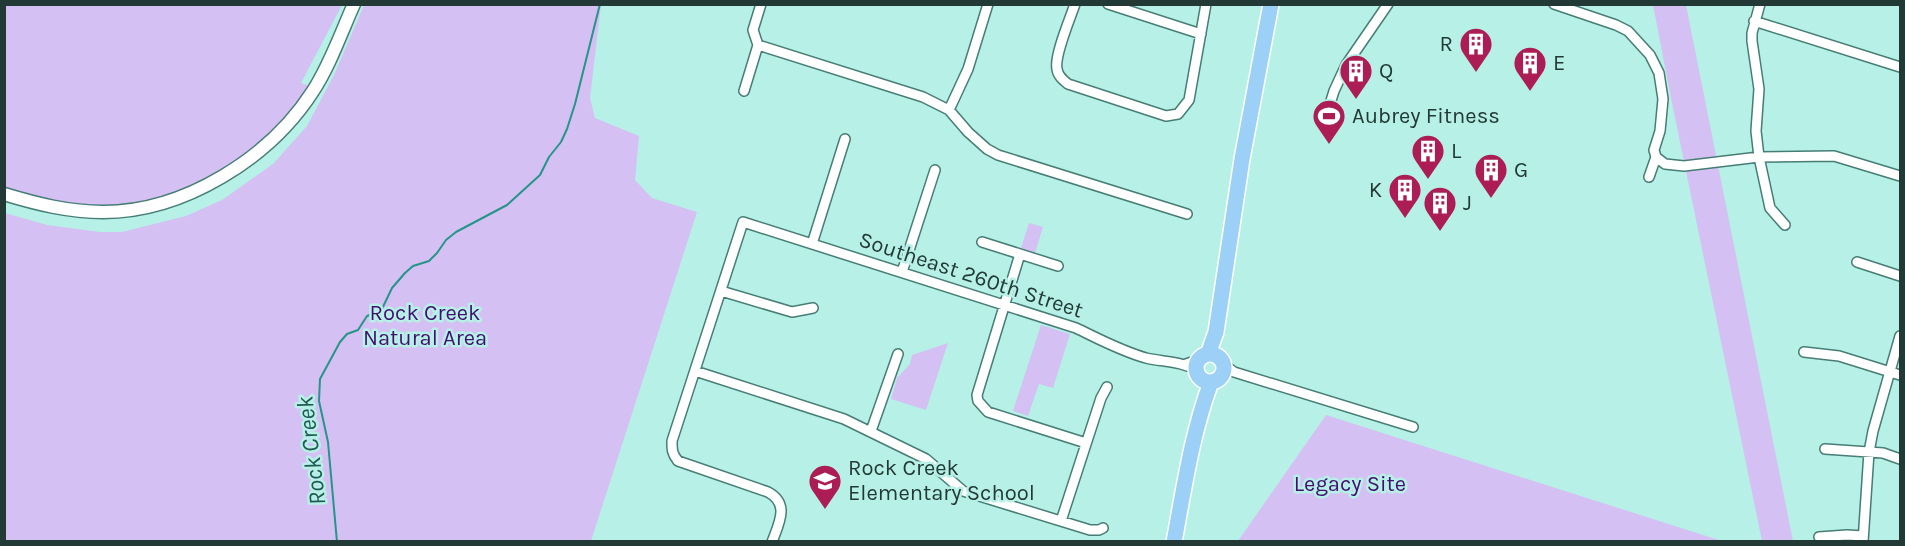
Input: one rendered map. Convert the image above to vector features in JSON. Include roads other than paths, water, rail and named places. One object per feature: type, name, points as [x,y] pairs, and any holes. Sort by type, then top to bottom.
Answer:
[{"type":"main road","points":[[1174,542],[1210,367],[1243,154],[1271,4]]},
{"type":"street","points":[[4,194],[56,207],[105,212],[152,205],[178,197],[228,174],[266,145],[300,109],[314,90],[354,4]]},
{"type":"street","points":[[744,92],[758,45],[753,30],[761,4]]},
{"type":"street","points":[[949,110],[968,69],[988,4]]},
{"type":"street","points":[[1075,4],[1056,60],[1059,75],[1068,84],[1166,116],[1179,114],[1189,100],[1206,4]]},
{"type":"street","points":[[1108,4],[1201,34]]},
{"type":"street","points":[[1325,120],[1346,64],[1388,4]]},
{"type":"street","points":[[1554,4],[1628,31],[1650,55],[1659,73],[1663,90],[1663,109],[1654,150],[1656,157],[1649,177]]},
{"type":"street","points":[[1760,4],[1754,21],[1752,42],[1758,79],[1756,131],[1770,208],[1785,225]]},
{"type":"street","points":[[1754,21],[1900,67]]},
{"type":"street","points":[[758,45],[923,97],[949,110],[968,132],[987,149],[998,155],[1187,214]]},
{"type":"street","points":[[812,243],[845,139]]},
{"type":"street","points":[[1656,157],[1665,164],[1684,166],[1759,157],[1834,156],[1900,176]]},
{"type":"street","points":[[903,272],[935,170]]},
{"type":"street","name":"Southeast 260th Street","points":[[721,291],[743,222],[1076,328],[1112,346],[1145,357],[1210,367],[1413,427]]},
{"type":"street","points":[[982,242],[1058,266]]},
{"type":"street","points":[[1020,254],[977,394],[979,403],[988,412],[1086,443]]},
{"type":"street","points":[[1857,262],[1900,276]]},
{"type":"street","points":[[772,542],[781,516],[781,504],[776,496],[678,461],[674,456],[672,441],[721,291],[792,312],[813,308]]},
{"type":"street","points":[[1819,537],[1847,535],[1863,539],[1869,452],[1900,336]]},
{"type":"street","points":[[1804,352],[1839,356],[1900,375]]},
{"type":"street","points":[[871,431],[898,354]]},
{"type":"street","points":[[695,371],[844,419],[926,459],[963,490],[1089,530],[1103,528]]},
{"type":"street","points":[[1061,521],[1101,398],[1107,387]]},
{"type":"street","points":[[1825,448],[1890,454],[1900,459]]},
{"type":"waterway","name":"Rock Creek","points":[[337,542],[328,442],[319,401],[320,379],[340,342],[347,334],[358,330],[367,316],[381,311],[392,288],[405,273],[413,266],[429,261],[446,240],[456,232],[507,205],[540,175],[567,129],[600,4]]},
{"type":"place","name":"R","points":[[1476,73]]},
{"type":"place","name":"E","points":[[1530,92]]},
{"type":"place","name":"Q","points":[[1356,100]]},
{"type":"place","name":"Aubrey Fitness","points":[[1329,145]]},
{"type":"place","name":"L","points":[[1428,180]]},
{"type":"place","name":"G","points":[[1491,199]]},
{"type":"place","name":"K","points":[[1405,219]]},
{"type":"place","name":"J","points":[[1440,232]]},
{"type":"place","name":"Rock Creek Elementary School","points":[[825,510]]},
{"type":"park label","name":"Rock Creek Natural Area","points":[[425,326]]},
{"type":"park label","name":"Legacy Site","points":[[1350,484]]}]
